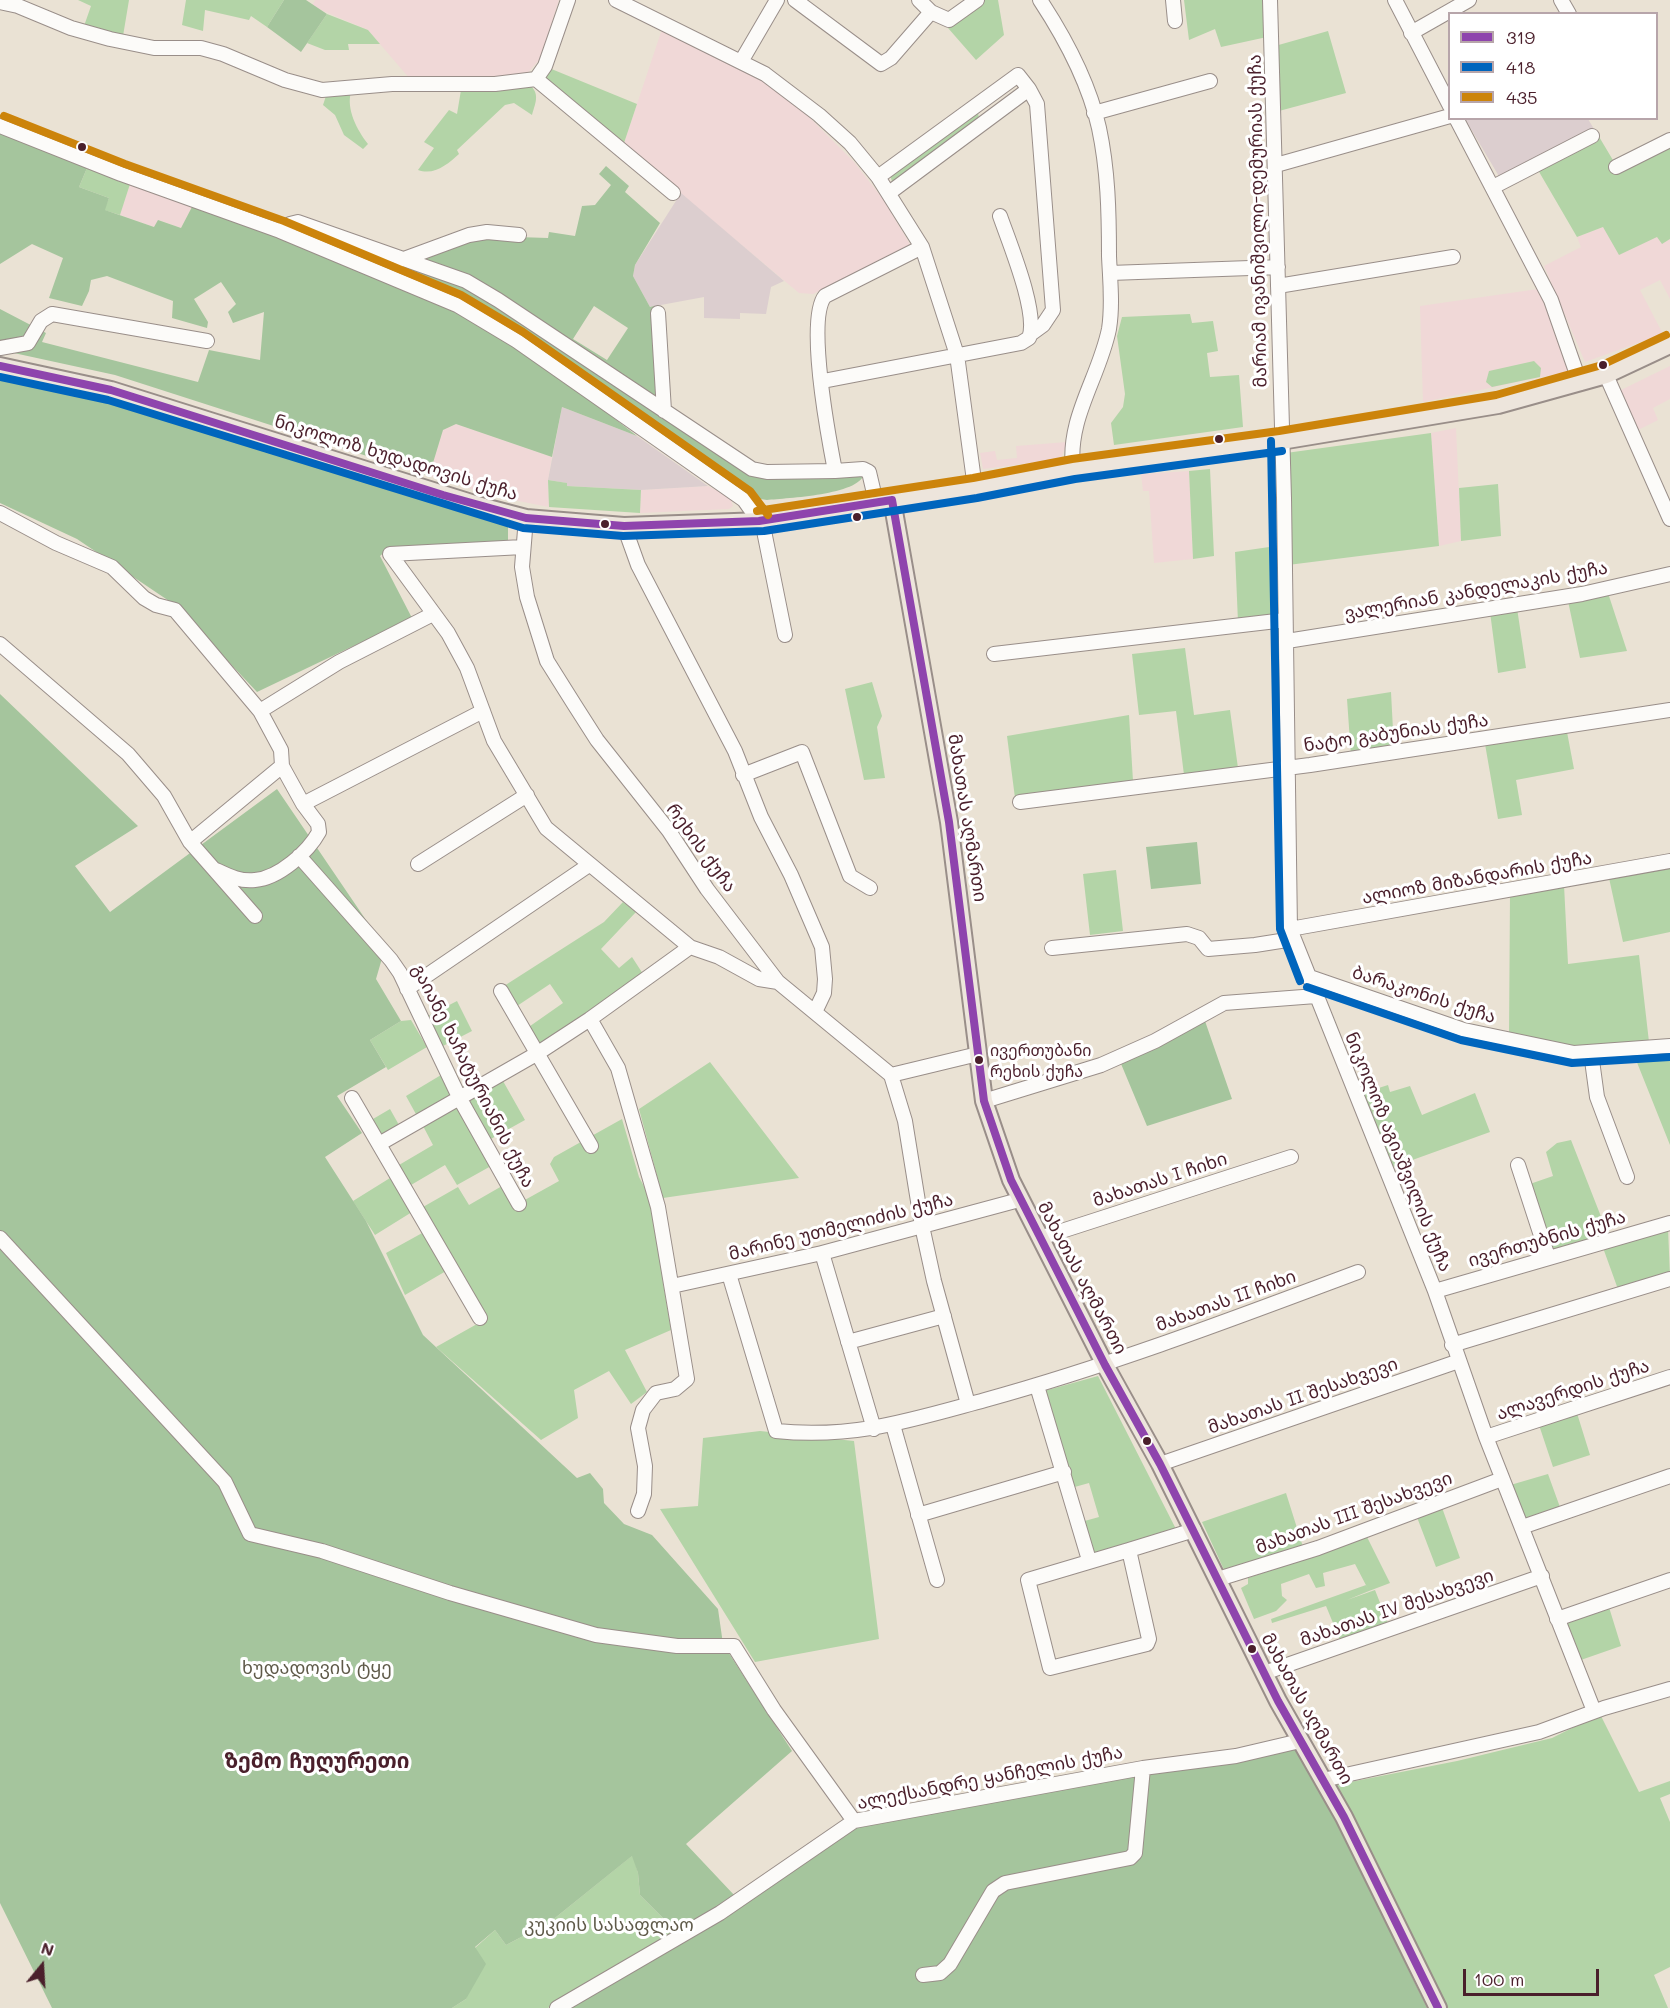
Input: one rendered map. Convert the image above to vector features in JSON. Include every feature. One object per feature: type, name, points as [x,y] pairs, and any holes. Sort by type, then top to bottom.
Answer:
[{"type":"main road","name":"ნიკოლოზ ხუდადოვის ქუჩა","points":[[0,366],[111,390],[443,495],[526,518],[624,526],[761,521],[975,488],[1073,469],[1281,441],[1498,405],[1606,375],[1670,345]]},
{"type":"main road","name":"მახათას აღმართი","points":[[884,501],[947,814],[973,999],[984,1101],[1019,1200],[1160,1464],[1264,1673],[1344,1817],[1438,2008]]},
{"type":"street","points":[[536,80],[545,66],[568,0]]},
{"type":"street","points":[[616,0],[634,4],[742,60],[794,93],[850,143],[878,177],[922,247],[957,355],[975,488]]},
{"type":"street","points":[[742,60],[777,0]]},
{"type":"street","points":[[795,0],[881,64],[891,58],[931,12]]},
{"type":"street","points":[[919,0],[940,18],[953,20],[977,0]]},
{"type":"street","points":[[1040,0],[1057,27],[1080,74],[1099,127],[1108,193],[1111,311],[1108,330],[1073,429],[1073,469]]},
{"type":"street","points":[[1173,0],[1175,21]]},
{"type":"street","name":"მარიამ ივანიშვილი-დემურიას ქუჩა","points":[[1270,0],[1276,165],[1281,441]]},
{"type":"street","points":[[1395,0],[1448,104]]},
{"type":"street","points":[[1411,33],[1469,0]]},
{"type":"street","points":[[0,2],[18,6],[71,28],[110,39],[154,48],[201,48],[224,54],[285,80],[322,90],[392,84],[495,84],[536,80],[673,193]]},
{"type":"street","points":[[823,381],[1021,343],[1043,325],[1053,310],[1037,104],[1018,75],[878,177]]},
{"type":"street","points":[[1094,113],[1210,81]]},
{"type":"street","points":[[889,193],[1029,89]]},
{"type":"street","points":[[1276,165],[1448,116]]},
{"type":"street","points":[[1457,120],[1551,300],[1580,383]]},
{"type":"street","points":[[0,126],[121,174],[280,231],[444,298],[497,328],[744,500],[761,521],[785,635]]},
{"type":"street","points":[[1493,187],[1592,136]]},
{"type":"street","points":[[1617,167],[1670,140]]},
{"type":"street","points":[[1000,216],[1020,275],[1031,318],[1032,333]]},
{"type":"street","points":[[280,231],[298,222],[465,281],[490,295],[752,469],[767,472],[863,469],[869,472],[884,501]]},
{"type":"street","points":[[401,260],[487,232],[519,234]]},
{"type":"street","points":[[835,471],[816,339],[822,300],[922,247]]},
{"type":"street","points":[[1278,285],[1453,257]]},
{"type":"street","points":[[1110,273],[1278,267]]},
{"type":"street","points":[[658,313],[664,411]]},
{"type":"street","points":[[0,348],[28,343],[41,321],[52,315],[207,341]]},
{"type":"street","points":[[1606,375],[1666,498],[1670,519]]},
{"type":"street","name":"ნიკოლოზ აგიაშვილის ქუჩა","points":[[1281,441],[1292,934],[1435,1291],[1486,1437],[1594,1711]]},
{"type":"street","points":[[0,513],[56,543],[112,567],[144,598],[156,605],[175,610],[260,711],[280,750],[282,766],[303,804],[318,824],[319,832],[299,856],[276,872],[256,880],[236,879],[214,869]]},
{"type":"street","name":"რეხის ქუჩა","points":[[526,518],[522,567],[527,597],[548,661],[597,740],[669,831],[707,889],[778,982],[891,1075]]},
{"type":"street","points":[[624,526],[638,566],[735,751],[743,775],[822,947],[824,986],[815,1012]]},
{"type":"street","points":[[523,547],[390,554],[448,633],[467,668],[494,741],[546,828],[690,947],[719,957],[759,979],[778,982]]},
{"type":"street","name":"ვალერიან კანდელაკის ქუჩა","points":[[1287,641],[1581,594],[1670,574]]},
{"type":"street","points":[[260,711],[339,662],[433,614]]},
{"type":"street","points":[[993,654],[1285,620]]},
{"type":"street","points":[[0,644],[128,754],[164,796],[190,842],[255,916]]},
{"type":"street","name":"ნატო გაბუნიას ქუჩა","points":[[1020,802],[1289,766],[1670,710]]},
{"type":"street","points":[[303,804],[483,711]]},
{"type":"street","points":[[743,775],[802,752],[850,876],[870,888]]},
{"type":"street","points":[[190,842],[282,766]]},
{"type":"street","points":[[418,864],[526,795]]},
{"type":"street","name":"გაიანე ხაჩატურიანის ქუჩა","points":[[299,856],[391,960],[460,1099],[519,1204]]},
{"type":"street","name":"ალიოზ მიზანდარის ქუჩა","points":[[1052,948],[1187,934],[1199,938],[1208,949],[1255,945],[1292,934],[1670,861]]},
{"type":"street","points":[[407,990],[589,865]]},
{"type":"street","points":[[379,1144],[538,1053],[590,1019],[690,947]]},
{"type":"street","name":"ბარაკონის ქუჩა","points":[[1310,976],[1474,1033],[1574,1053],[1670,1046]]},
{"type":"street","points":[[501,991],[591,1146]]},
{"type":"street","points":[[984,1101],[1101,1065],[1155,1041],[1224,1003],[1316,996]]},
{"type":"street","points":[[590,1019],[618,1068],[658,1207],[687,1379],[675,1389],[656,1393],[643,1410],[638,1428],[645,1466],[644,1494],[638,1511]]},
{"type":"street","points":[[1591,1053],[1598,1097],[1627,1177]]},
{"type":"street","points":[[968,1404],[922,1226],[905,1121],[891,1075],[978,1054]]},
{"type":"street","points":[[351,1098],[480,1318]]},
{"type":"street","name":"მახათას I ჩიხი","points":[[1040,1238],[1292,1157]]},
{"type":"street","points":[[1518,1166],[1548,1257]]},
{"type":"street","name":"მარინე უთმელიძის ქუჩა","points":[[672,1286],[822,1253],[1019,1200]]},
{"type":"street","name":"ივერთუბნის ქუჩა","points":[[1435,1291],[1670,1223]]},
{"type":"street","points":[[0,1238],[225,1482],[250,1534],[322,1551],[450,1593],[596,1635],[677,1646],[734,1646],[774,1710],[854,1821]]},
{"type":"street","points":[[822,1253],[874,1429]]},
{"type":"street","name":"მახათას II ჩიხი","points":[[729,1274],[776,1431],[822,1435],[893,1425],[1037,1386],[1106,1365],[1359,1272]]},
{"type":"street","points":[[1452,1345],[1670,1279]]},
{"type":"street","points":[[848,1342],[944,1316]]},
{"type":"street","name":"მახათას II შესახვევი","points":[[1160,1464],[1459,1361]]},
{"type":"street","name":"ალავერდის ქუჩა","points":[[1486,1437],[1670,1377]]},
{"type":"street","points":[[1037,1386],[1089,1560]]},
{"type":"street","points":[[893,1425],[937,1580]]},
{"type":"street","points":[[918,1515],[1064,1472]]},
{"type":"street","points":[[1522,1527],[1670,1476]]},
{"type":"street","name":"მახათას III შესახვევი","points":[[1218,1579],[1318,1548],[1502,1479]]},
{"type":"street","points":[[1129,1550],[1149,1639],[1147,1644],[1050,1668],[1028,1580],[1194,1530]]},
{"type":"street","name":"მახათას IV შესახვევი","points":[[1264,1673],[1542,1576]]},
{"type":"street","points":[[1557,1619],[1670,1580]]},
{"type":"street","points":[[1323,1780],[1539,1732],[1594,1711],[1670,1689]]},
{"type":"street","name":"ალექსანდრე ყანჩელის ქუჩა","points":[[557,2008],[720,1913],[854,1821],[1143,1768],[1236,1756],[1300,1741]]},
{"type":"street","points":[[923,1975],[940,1973],[950,1964],[993,1891],[1005,1882],[1130,1858],[1135,1853],[1143,1768]]},
{"type":"shaded area","points":[[315,0],[559,0],[540,59],[525,76],[410,79],[368,30],[312,6]]},
{"type":"shaded area","points":[[662,29],[740,66],[789,97],[854,162],[883,199],[911,246],[813,294],[799,293],[623,146]]},
{"type":"shaded area","points":[[1466,120],[1589,120],[1594,129],[1500,178]]},
{"type":"shaded area","points":[[130,184],[193,205],[181,228],[159,220],[154,227],[120,215]]},
{"type":"shaded area","points":[[681,193],[784,281],[771,287],[766,314],[740,313],[740,319],[704,318],[704,297],[650,307],[633,276],[635,265]]},
{"type":"shaded area","points":[[1603,227],[1658,236],[1662,243],[1670,239],[1670,299],[1660,280],[1640,290],[1663,334],[1585,362],[1544,266],[1581,247],[1577,237]]},
{"type":"shaded area","points":[[1538,289],[1571,371],[1423,402],[1420,306]]},
{"type":"shaded area","points":[[1670,366],[1670,399],[1653,408],[1658,420],[1638,430],[1619,391]]},
{"type":"shaded area","points":[[562,407],[637,436],[708,486],[641,490],[567,486],[566,483],[548,480]]},
{"type":"shaded area","points":[[456,424],[552,457],[548,480],[549,507],[498,497],[429,476],[443,430]]},
{"type":"shaded area","points":[[1456,428],[1461,541],[1439,546],[1431,433]]},
{"type":"shaded area","points":[[1067,442],[1061,459],[983,469],[980,453],[995,451],[997,460],[1017,458],[1016,446]]},
{"type":"shaded area","points":[[1189,471],[1193,559],[1154,563],[1149,491],[1143,491],[1141,474]]},
{"type":"shaded area","points":[[708,486],[730,497],[733,506],[729,509],[640,513],[641,490]]},
{"type":"green space","points":[[78,0],[129,0],[123,36],[84,26],[91,6]]},
{"type":"green space","points":[[186,0],[284,0],[267,27],[251,16],[249,20],[205,10],[203,31],[182,25]]},
{"type":"green space","points":[[284,0],[306,0],[327,14],[301,52],[267,27]]},
{"type":"green space","points":[[981,0],[998,0],[1004,35],[976,60],[948,28]]},
{"type":"green space","points":[[1184,0],[1266,0],[1267,37],[1221,47],[1215,29],[1189,40]]},
{"type":"green space","points":[[327,14],[368,30],[380,44],[348,44],[349,50],[325,50],[307,43]]},
{"type":"green space","points":[[1328,31],[1346,93],[1279,111],[1275,46]]},
{"type":"green space","points":[[549,68],[637,104],[623,146],[543,81]]},
{"type":"green space","points":[[531,86],[536,96],[532,115],[514,103],[505,105],[457,150],[459,154],[450,162],[435,170],[418,170],[434,148],[424,142],[449,110],[457,114],[461,90]]},
{"type":"green space","points":[[351,92],[351,112],[368,144],[363,149],[344,135],[335,115],[323,105],[327,93]]},
{"type":"green space","points":[[978,112],[979,120],[892,182],[890,174]]},
{"type":"green space","points":[[0,131],[87,168],[79,187],[109,198],[105,210],[154,227],[158,220],[181,228],[193,205],[450,305],[552,370],[637,436],[562,407],[552,457],[456,424],[443,430],[429,476],[115,375],[0,350],[0,309],[46,333],[42,342],[198,382],[209,350],[260,360],[264,312],[233,323],[228,312],[236,304],[221,282],[194,299],[208,322],[207,328],[172,318],[173,301],[107,276],[91,280],[82,306],[49,298],[63,258],[32,244],[0,264]]},
{"type":"green space","points":[[1598,135],[1620,172],[1670,144],[1670,239],[1662,244],[1657,237],[1619,255],[1603,227],[1577,237],[1538,170]]},
{"type":"green space","points":[[606,166],[629,186],[625,192],[660,223],[635,265],[633,276],[650,307],[654,306],[657,396],[653,399],[495,296],[412,262],[465,239],[487,236],[548,238],[549,232],[575,236],[582,206],[595,205],[611,185],[599,174]],"holes":[[[594,306],[628,328],[607,360],[573,339]]]},
{"type":"green space","points":[[87,168],[130,184],[120,215],[104,210],[109,198],[79,187]]},
{"type":"green space","points":[[297,228],[470,287],[769,478],[864,474],[850,487],[836,491],[767,500],[754,498],[706,469],[459,301],[292,231]]},
{"type":"green space","points":[[1190,314],[1192,323],[1213,321],[1218,351],[1207,353],[1210,377],[1239,375],[1243,427],[1114,445],[1111,423],[1123,407],[1125,394],[1117,336],[1122,317]]},
{"type":"green space","points":[[1534,361],[1541,368],[1540,377],[1492,387],[1486,382],[1489,371]]},
{"type":"green space","points":[[0,370],[95,385],[508,526],[508,543],[389,548],[380,556],[412,618],[257,692],[175,605],[77,539],[0,503]]},
{"type":"green space","points":[[1431,433],[1439,546],[1288,565],[1286,453]]},
{"type":"green space","points":[[1210,469],[1214,556],[1193,559],[1189,471]]},
{"type":"green space","points":[[548,480],[567,483],[567,486],[641,490],[640,513],[549,507]]},
{"type":"green space","points":[[1498,484],[1501,536],[1461,541],[1459,488]]},
{"type":"green space","points":[[1276,546],[1278,616],[1238,622],[1235,552]]},
{"type":"green space","points":[[1608,593],[1627,651],[1580,658],[1568,601]]},
{"type":"green space","points":[[1517,608],[1526,668],[1498,673],[1490,612]]},
{"type":"green space","points":[[1185,648],[1194,715],[1230,710],[1238,768],[1184,775],[1176,711],[1139,715],[1132,654]]},
{"type":"green space","points":[[872,682],[882,716],[877,727],[885,778],[864,780],[845,689]]},
{"type":"green space","points":[[1391,692],[1394,749],[1351,756],[1347,699]]},
{"type":"green space","name":"ხუდადოვის ტყე","points":[[0,694],[138,826],[75,866],[110,912],[277,789],[385,948],[376,979],[401,1021],[370,1040],[386,1067],[337,1096],[362,1133],[325,1157],[366,1221],[423,1335],[577,1478],[590,1473],[603,1489],[604,1503],[624,1524],[652,1535],[718,1609],[723,1644],[792,1751],[686,1844],[735,1896],[677,1932],[640,1895],[638,1873],[632,1856],[550,1922],[506,1945],[495,1930],[475,1947],[486,1964],[466,1999],[452,2008],[52,2008],[0,1903]]},
{"type":"green space","points":[[1129,715],[1133,781],[1015,798],[1007,736]]},
{"type":"green space","points":[[1567,732],[1574,769],[1516,780],[1522,815],[1498,819],[1485,744]]},
{"type":"green space","points":[[1197,842],[1201,884],[1151,889],[1146,847]]},
{"type":"green space","points":[[1670,864],[1670,932],[1623,942],[1609,878]]},
{"type":"green space","points":[[1116,870],[1123,931],[1090,935],[1083,874]]},
{"type":"green space","points":[[1564,885],[1568,964],[1639,955],[1649,1042],[1577,1051],[1509,1037],[1510,894]]},
{"type":"green space","points":[[623,902],[636,912],[601,949],[619,968],[632,957],[645,977],[534,1049],[523,1031],[563,1003],[550,984],[517,1006],[504,986],[604,922]]},
{"type":"green space","points":[[457,1001],[472,1031],[439,1048],[424,1018]]},
{"type":"green space","points":[[411,1020],[427,1047],[388,1070],[370,1040],[401,1021]]},
{"type":"green space","points":[[1205,1021],[1232,1099],[1147,1126],[1119,1059],[1158,1047]]},
{"type":"green space","points":[[1670,1054],[1670,1145],[1634,1055]]},
{"type":"green space","points":[[710,1062],[799,1178],[663,1198],[639,1109]]},
{"type":"green space","points":[[441,1075],[452,1095],[417,1116],[406,1096]]},
{"type":"green space","points":[[503,1081],[525,1120],[489,1140],[464,1099]]},
{"type":"green space","points":[[1388,1085],[1390,1092],[1410,1086],[1422,1115],[1475,1093],[1490,1132],[1393,1167],[1357,1095]]},
{"type":"green space","points":[[455,1105],[491,1166],[457,1185],[445,1165],[411,1185],[399,1165],[433,1145],[422,1124]]},
{"type":"green space","points":[[390,1109],[399,1125],[381,1134],[373,1119]]},
{"type":"green space","points":[[622,1119],[639,1177],[656,1209],[664,1251],[662,1276],[671,1330],[625,1350],[647,1392],[631,1404],[609,1371],[574,1390],[578,1418],[541,1440],[436,1347],[477,1324],[446,1271],[405,1295],[386,1253],[424,1232],[423,1207],[458,1187],[469,1205],[502,1186],[523,1201],[559,1181],[550,1164],[554,1157]]},
{"type":"green space","points":[[1571,1140],[1609,1237],[1550,1253],[1527,1185],[1553,1176],[1546,1152],[1557,1143]]},
{"type":"green space","points":[[390,1178],[412,1212],[375,1235],[353,1201]]},
{"type":"green space","points":[[1668,1228],[1670,1276],[1619,1292],[1602,1245]]},
{"type":"green space","points":[[1098,1376],[1177,1531],[1092,1556],[1081,1522],[1099,1517],[1089,1483],[1071,1488],[1044,1391]]},
{"type":"green space","points":[[1576,1410],[1590,1455],[1553,1467],[1538,1422]]},
{"type":"green space","points":[[760,1431],[854,1441],[879,1639],[755,1662],[660,1509],[698,1506],[703,1438]]},
{"type":"green space","points":[[1548,1474],[1561,1510],[1523,1523],[1507,1486]]},
{"type":"green space","points":[[1286,1493],[1303,1547],[1226,1574],[1202,1522]]},
{"type":"green space","points":[[1440,1502],[1460,1558],[1436,1567],[1415,1512]]},
{"type":"green space","points":[[1367,1537],[1390,1583],[1369,1591],[1355,1564],[1323,1573],[1325,1586],[1316,1588],[1309,1574],[1281,1584],[1282,1596],[1287,1600],[1276,1611],[1254,1619],[1241,1588],[1248,1584],[1248,1578]]},
{"type":"green space","points":[[1366,1585],[1369,1591],[1347,1600],[1375,1590],[1388,1623],[1340,1640],[1326,1606],[1272,1623],[1271,1619]]},
{"type":"green space","points":[[1608,1604],[1621,1646],[1578,1661],[1563,1621]]},
{"type":"green space","points":[[1600,1714],[1639,1792],[1670,1781],[1670,1794],[1660,1798],[1670,1822],[1670,1967],[1654,1975],[1668,2008],[1445,2008],[1330,1786],[1457,1761],[1552,1738]]},
{"type":"green space","points":[[1297,1738],[1427,2008],[568,2008],[862,1817]]},
{"type":"green space","name":"კუკიის სასაფლაო","points":[[633,1855],[638,1873],[640,1895],[677,1932],[548,2008],[452,2008],[466,1999],[475,1948],[495,1930],[506,1945],[550,1922]]},
{"type":"transit line","name":"435","points":[[4,116],[125,164],[284,221],[461,295],[523,332],[750,491],[768,515]]},
{"type":"transit line","name":"435","points":[[757,511],[973,478],[1072,459],[1279,431],[1496,395],[1602,365],[1666,335]]},
{"type":"transit line","name":"319","points":[[0,366],[111,390],[443,495],[526,518],[624,526],[759,521],[892,500]]},
{"type":"transit line","name":"418","points":[[0,377],[108,400],[523,528],[623,536],[764,531],[977,498],[1075,479],[1282,451]]},
{"type":"transit line","name":"418","points":[[1271,441],[1280,929],[1300,981]]},
{"type":"transit line","name":"319","points":[[892,500],[949,822],[984,1101],[1011,1180],[1105,1365],[1160,1464],[1278,1701],[1344,1817],[1438,2008]]},
{"type":"transit line","name":"418","points":[[1307,987],[1461,1040],[1572,1063],[1670,1057]]},
{"type":"place","name":"ივერთუბანი რეხის ქუჩა","points":[[979,1060]]},
{"type":"district","name":"ზემო ჩუღურეთი","points":[[317,1762]]}]
